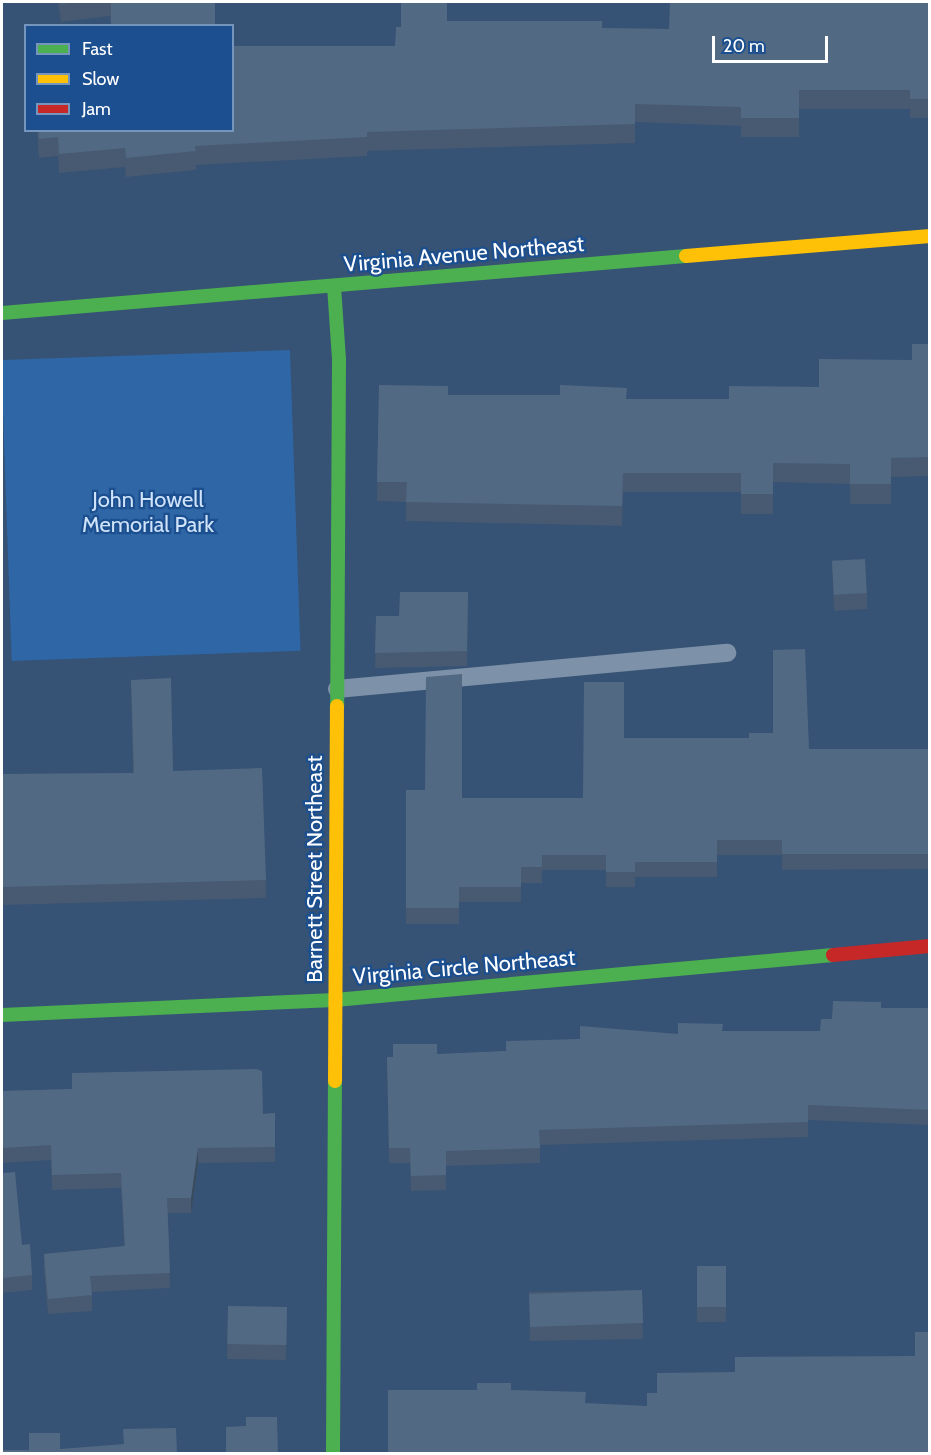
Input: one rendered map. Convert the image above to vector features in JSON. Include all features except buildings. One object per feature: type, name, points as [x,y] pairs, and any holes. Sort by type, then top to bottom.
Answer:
[{"type":"street","name":"Virginia Avenue Northeast","points":[[2,313],[930,236]]},
{"type":"street","name":"Barnett Street Northeast","points":[[333,1454],[339,360],[334,286]]},
{"type":"street","name":"Virginia Circle Northeast","points":[[2,1015],[335,999],[930,946]]},
{"type":"lane","points":[[337,688],[727,653]]},
{"type":"green space","name":"John Howell Memorial Park","points":[[290,350],[301,651],[12,661],[2,360]]},
{"type":"traffic: fast","points":[[2,313],[686,256]]},
{"type":"traffic: fast","points":[[334,286],[339,360],[337,706]]},
{"type":"traffic: fast","points":[[2,1015],[335,1000],[833,955]]},
{"type":"traffic: fast","points":[[333,1454],[335,1081]]},
{"type":"traffic: slow","points":[[686,256],[930,236]]},
{"type":"traffic: slow","points":[[335,1081],[337,706]]},
{"type":"traffic: jam","points":[[833,955],[930,946]]}]
